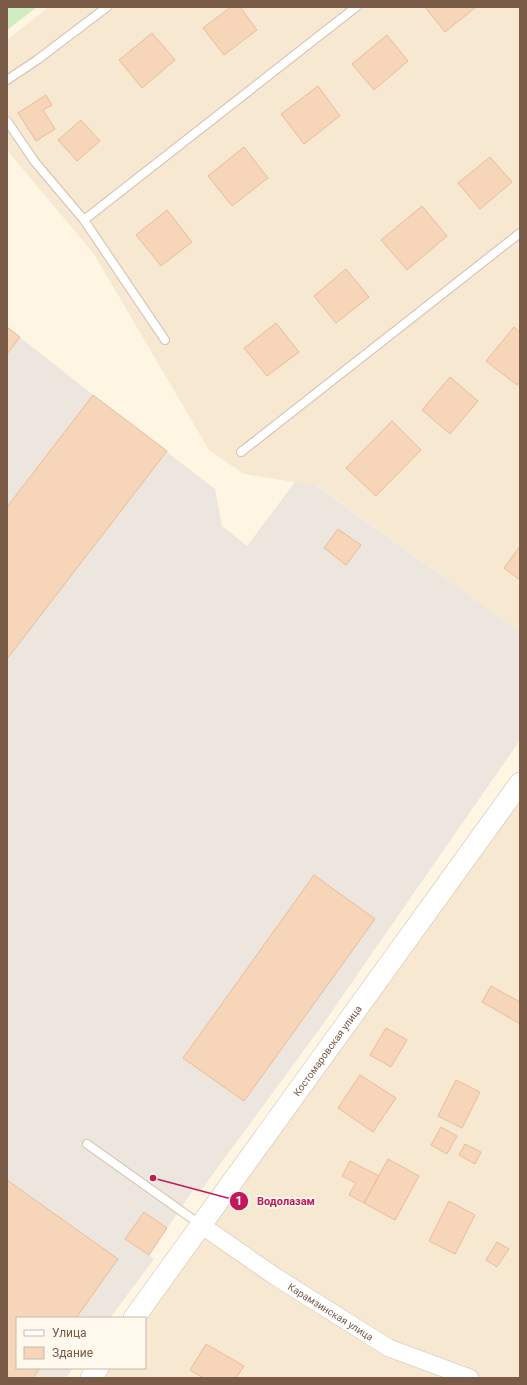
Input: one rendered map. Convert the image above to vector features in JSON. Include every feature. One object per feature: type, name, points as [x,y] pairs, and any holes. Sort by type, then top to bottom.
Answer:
[{"type":"street","name":"Костомаровская улица","points":[[135,1317],[520,783]]},
{"type":"street","name":"Карамзинская улица","points":[[201,1225],[276,1277],[389,1348],[470,1378]]},
{"type":"street","points":[[91,1378],[97,1369]]},
{"type":"lane","points":[[7,80],[37,60],[107,7]]},
{"type":"lane","points":[[84,220],[356,7]]},
{"type":"lane","points":[[7,121],[35,162],[84,220],[165,340]]},
{"type":"lane","points":[[241,452],[520,234]]},
{"type":"lane","points":[[87,1144],[201,1225]]},
{"type":"shaded area","points":[[49,7],[520,7],[520,632],[318,486],[244,474],[209,450],[94,254],[7,150],[7,40]]},
{"type":"shaded area","points":[[7,327],[215,489],[222,526],[247,546],[295,482],[317,486],[520,632],[520,740],[321,1027],[199,1193],[193,1190],[149,1255],[154,1259],[111,1317],[16,1317],[16,1369],[72,1369],[66,1378],[7,1378]]},
{"type":"shaded area","points":[[520,783],[520,1378],[81,1378],[87,1369],[146,1369],[146,1317]]},
{"type":"green space","points":[[7,7],[37,7],[7,30]]},
{"type":"building","points":[[231,7],[240,7],[257,30],[224,55],[203,28]]},
{"type":"building","points":[[425,7],[476,7],[445,32]]},
{"type":"building","points":[[152,33],[175,60],[142,88],[119,60]]},
{"type":"building","points":[[387,35],[408,61],[374,90],[352,64]]},
{"type":"building","points":[[318,86],[340,116],[304,144],[281,114]]},
{"type":"building","points":[[46,95],[52,105],[43,110],[55,129],[36,141],[18,113]]},
{"type":"building","points":[[81,120],[100,141],[77,161],[58,140]]},
{"type":"building","points":[[244,147],[268,178],[232,206],[208,176]]},
{"type":"building","points":[[490,157],[512,182],[480,209],[458,183]]},
{"type":"building","points":[[422,206],[447,236],[407,270],[381,240]]},
{"type":"building","points":[[167,210],[192,242],[161,266],[136,235]]},
{"type":"building","points":[[346,269],[369,297],[336,323],[314,296]]},
{"type":"building","points":[[276,323],[299,352],[267,376],[244,348]]},
{"type":"building","points":[[7,327],[20,337],[7,354]]},
{"type":"building","points":[[514,327],[520,332],[520,381],[517,385],[486,361]]},
{"type":"building","points":[[450,377],[478,401],[450,434],[422,410]]},
{"type":"building","points":[[93,395],[167,451],[7,659],[7,507]]},
{"type":"building","points":[[392,421],[421,450],[376,496],[346,468]]},
{"type":"building","points":[[338,529],[361,545],[346,565],[324,548]]},
{"type":"building","points":[[520,546],[520,580],[504,568]]},
{"type":"building","points":[[314,875],[375,919],[244,1101],[183,1058]]},
{"type":"building","points":[[491,986],[520,1002],[520,1024],[482,1002]]},
{"type":"building","points":[[386,1028],[407,1040],[391,1067],[370,1055]]},
{"type":"building","points":[[360,1075],[396,1098],[373,1132],[338,1108]]},
{"type":"building","points":[[456,1080],[480,1092],[462,1128],[438,1116]]},
{"type":"building","points":[[441,1127],[457,1136],[447,1154],[431,1145]]},
{"type":"building","points":[[465,1144],[481,1152],[475,1164],[459,1155]]},
{"type":"building","points":[[388,1159],[419,1176],[395,1220],[364,1203]]},
{"type":"building","points":[[350,1161],[379,1176],[364,1203],[349,1195],[356,1183],[342,1176]]},
{"type":"building","points":[[7,1180],[118,1259],[77,1317],[16,1317],[16,1369],[39,1369],[33,1378],[7,1378]]},
{"type":"building","points":[[449,1201],[475,1215],[455,1254],[429,1241]]},
{"type":"building","points":[[144,1212],[167,1228],[149,1255],[125,1239]]},
{"type":"building","points":[[497,1242],[509,1249],[497,1267],[486,1260]]},
{"type":"building","points":[[206,1344],[244,1366],[236,1378],[203,1378],[190,1370]]},
{"type":"place","name":"Водолазам","points":[[153,1178]]}]
